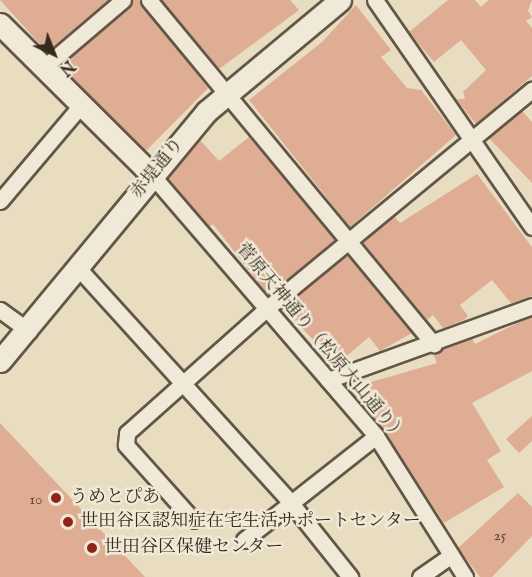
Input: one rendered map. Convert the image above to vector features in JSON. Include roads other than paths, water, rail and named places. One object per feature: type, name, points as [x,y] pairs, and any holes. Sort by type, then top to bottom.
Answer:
[{"type":"main road","name":"赤堤通り","points":[[0,361],[29,331],[80,270],[151,174],[228,92],[340,0]]},
{"type":"main road","points":[[0,24],[151,174]]},
{"type":"street","points":[[43,68],[123,0]]},
{"type":"street","points":[[149,0],[228,92],[434,344]]},
{"type":"street","points":[[375,0],[532,227]]},
{"type":"street","points":[[193,520],[126,445],[127,433],[266,309],[532,90]]},
{"type":"street","points":[[0,201],[81,105]]},
{"type":"street","name":"菅原天神通り（松原大山通り）","points":[[151,174],[376,436],[464,576]]},
{"type":"street","points":[[80,270],[291,503],[350,577]]},
{"type":"street","points":[[328,380],[434,344],[532,306]]},
{"type":"street","points":[[0,310],[29,331]]},
{"type":"street","points":[[244,540],[376,436]]},
{"type":"street","points":[[420,577],[450,556]]},
{"type":"place","name":"うめとぴあ","points":[[56,498]]},
{"type":"place","name":"世田谷区認知症在宅生活サポートセンター","points":[[68,522]]},
{"type":"place","name":"世田谷区保健センター","points":[[92,548]]}]
